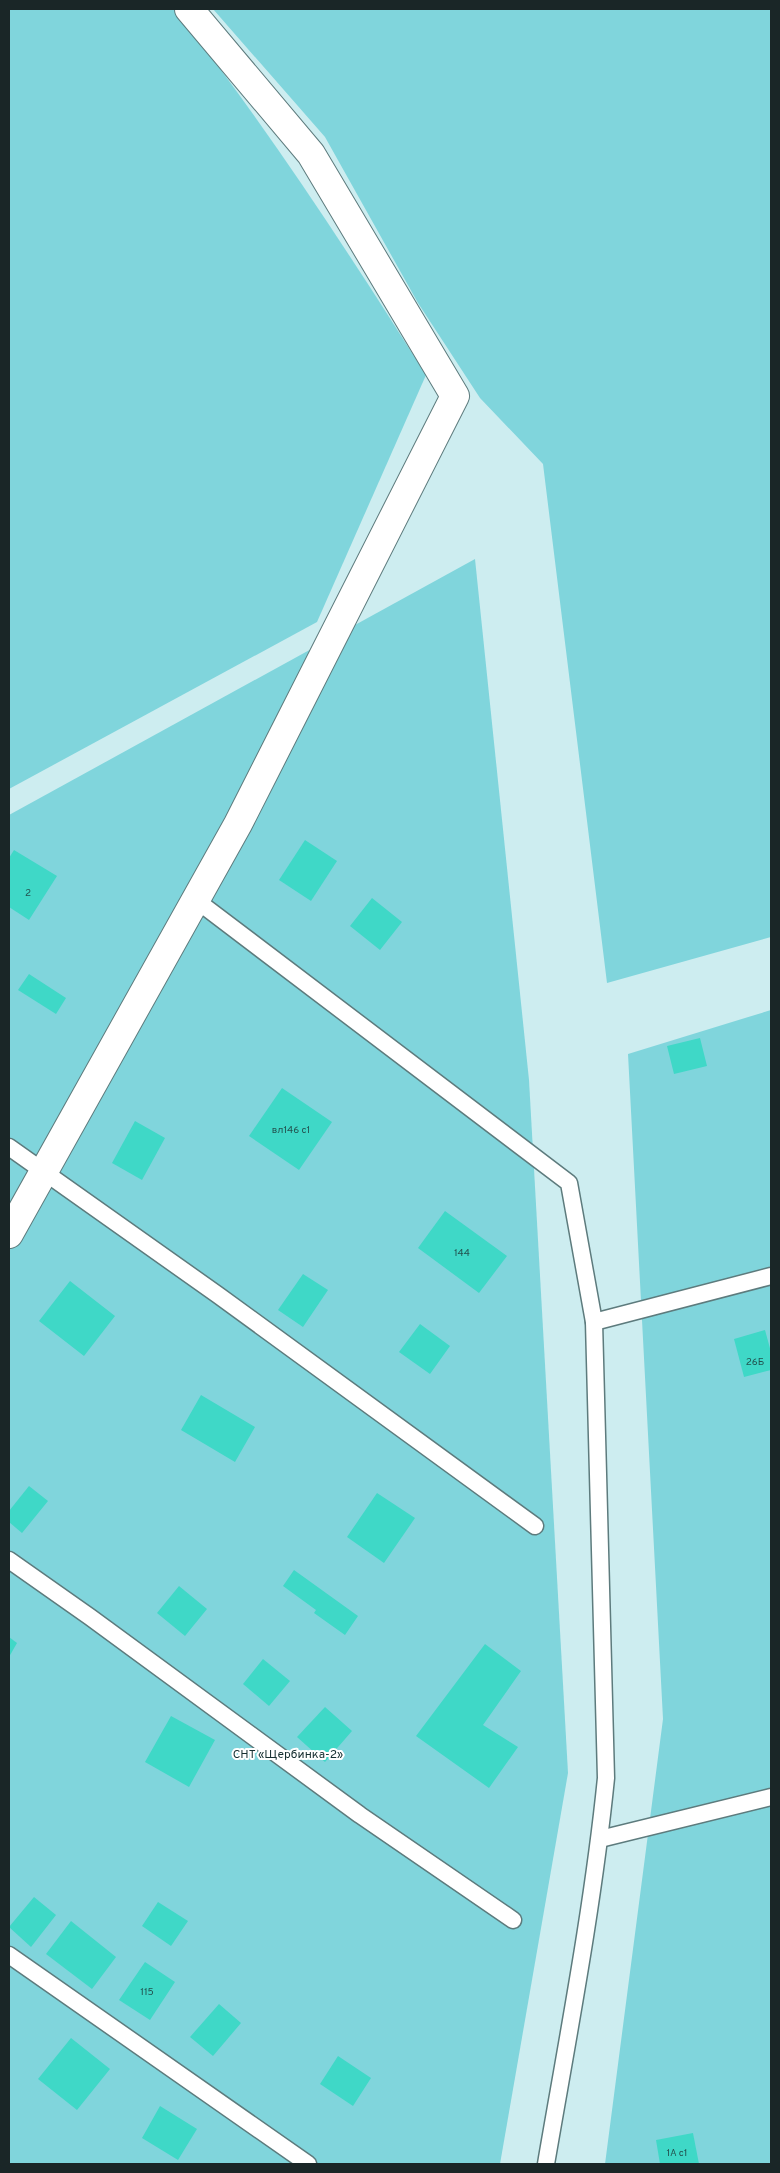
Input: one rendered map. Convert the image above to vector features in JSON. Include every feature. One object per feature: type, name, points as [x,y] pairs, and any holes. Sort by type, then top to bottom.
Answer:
[{"type":"street","points":[[9,1234],[238,824],[456,396],[311,154],[189,9]]},
{"type":"lane","points":[[196,900],[569,1184],[594,1322],[606,1778],[600,1839],[586,1930],[546,2164]]},
{"type":"lane","points":[[9,1147],[226,1301],[535,1526]]},
{"type":"lane","points":[[594,1322],[771,1276]]},
{"type":"lane","points":[[9,1560],[360,1815],[513,1920]]},
{"type":"lane","points":[[600,1839],[771,1797]]},
{"type":"lane","points":[[9,1956],[308,2164]]},
{"type":"green space","points":[[9,9],[175,9],[274,143],[426,375],[317,622],[9,789]]},
{"type":"green space","points":[[213,9],[771,9],[771,937],[607,983],[543,464],[480,398],[418,303],[325,137]]},
{"type":"green space","name":"СНТ «Щербинка-2»","points":[[475,559],[529,1080],[568,1773],[500,2164],[9,2164],[9,815]]},
{"type":"green space","points":[[771,1010],[771,2164],[605,2164],[663,1719],[628,1054]]},
{"type":"building","points":[[305,840],[337,861],[311,901],[279,880]]},
{"type":"building","points":[[14,850],[57,876],[29,920],[9,907],[9,858]]},
{"type":"building","points":[[372,898],[402,922],[380,950],[350,926]]},
{"type":"building","points":[[29,974],[66,998],[56,1014],[18,990]]},
{"type":"building","points":[[700,1038],[707,1066],[674,1074],[667,1046]]},
{"type":"building","points":[[282,1088],[332,1122],[299,1170],[249,1136]]},
{"type":"building","points":[[135,1121],[165,1138],[142,1180],[112,1163]]},
{"type":"building","points":[[445,1211],[507,1256],[479,1293],[418,1248]]},
{"type":"building","points":[[303,1274],[328,1290],[303,1327],[278,1310]]},
{"type":"building","points":[[70,1281],[115,1316],[84,1356],[39,1321]]},
{"type":"building","points":[[420,1324],[450,1346],[430,1374],[399,1352]]},
{"type":"building","points":[[765,1330],[771,1352],[771,1370],[744,1377],[734,1339]]},
{"type":"building","points":[[201,1395],[255,1427],[235,1462],[181,1430]]},
{"type":"building","points":[[29,1486],[48,1501],[22,1533],[9,1522],[9,1511]]},
{"type":"building","points":[[377,1493],[415,1518],[384,1563],[347,1537]]},
{"type":"building","points":[[294,1570],[358,1616],[345,1635],[314,1613],[316,1610],[283,1586]]},
{"type":"building","points":[[179,1586],[207,1609],[185,1636],[157,1613]]},
{"type":"building","points":[[9,1637],[17,1643],[9,1657]]},
{"type":"building","points":[[485,1644],[521,1671],[483,1725],[518,1747],[489,1788],[416,1736]]},
{"type":"building","points":[[263,1659],[290,1681],[269,1706],[243,1684]]},
{"type":"building","points":[[325,1707],[352,1731],[325,1762],[297,1737]]},
{"type":"building","points":[[171,1716],[215,1740],[189,1787],[145,1762]]},
{"type":"building","points":[[34,1897],[56,1915],[31,1947],[9,1927]]},
{"type":"building","points":[[158,1902],[188,1921],[171,1946],[142,1926]]},
{"type":"building","points":[[71,1921],[116,1957],[92,1989],[46,1954]]},
{"type":"building","points":[[145,1962],[175,1982],[150,2020],[119,2000]]},
{"type":"building","points":[[219,2004],[241,2023],[213,2056],[190,2037]]},
{"type":"building","points":[[71,2038],[110,2069],[77,2110],[38,2079]]},
{"type":"building","points":[[338,2056],[371,2078],[353,2106],[320,2084]]},
{"type":"building","points":[[160,2106],[197,2129],[178,2160],[142,2138]]},
{"type":"building","points":[[693,2133],[699,2164],[660,2164],[656,2140]]}]
